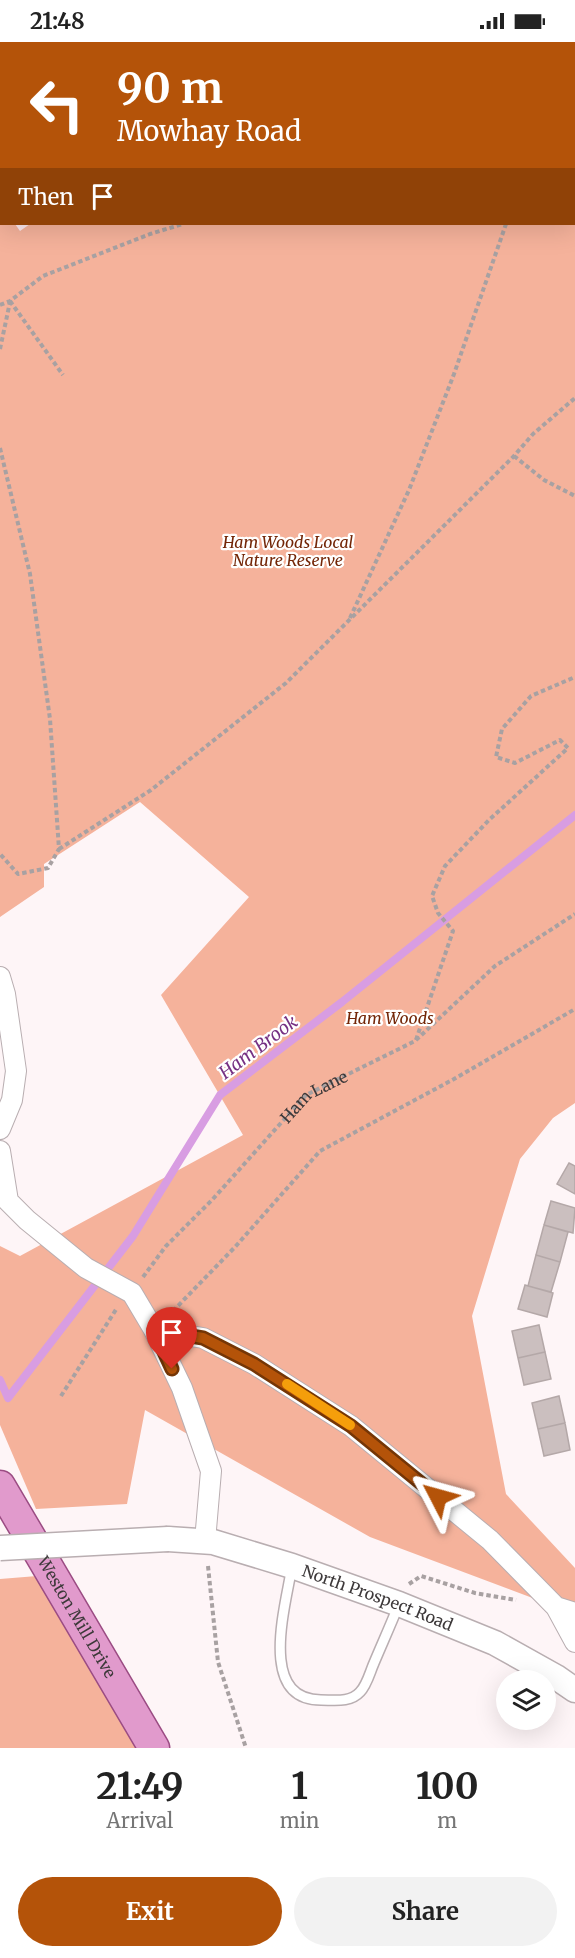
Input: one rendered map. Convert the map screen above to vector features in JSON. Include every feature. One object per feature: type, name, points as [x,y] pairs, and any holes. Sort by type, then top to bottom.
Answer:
[{"type":"main road","name":"Weston Mill Drive","points":[[0,1486],[154,1748]]},
{"type":"street","points":[[0,977],[5,994],[16,1071],[12,1100],[0,1129]]},
{"type":"street","points":[[0,1151],[3,1191],[8,1200],[27,1220],[86,1268],[132,1293],[154,1330],[182,1389],[211,1471],[205,1541]]},
{"type":"street","points":[[154,1330],[203,1338],[254,1364],[351,1426],[490,1540],[556,1607],[575,1642]]},
{"type":"street","name":"North Prospect Road","points":[[0,1548],[168,1539],[213,1542],[292,1566],[392,1602],[495,1643],[575,1690]]},
{"type":"street","points":[[556,1607],[575,1613]]},
{"type":"lane","points":[[292,1566],[280,1656],[284,1678],[296,1696],[313,1700],[346,1700],[360,1692],[368,1677],[392,1602]]},
{"type":"path","points":[[0,305],[10,302],[43,276],[150,234],[180,225]]},
{"type":"path","points":[[349,622],[413,480],[454,374],[506,225]]},
{"type":"path","points":[[0,349],[10,302]]},
{"type":"path","points":[[10,302],[63,375]]},
{"type":"path","points":[[0,854],[18,874],[48,868],[59,849],[160,783],[286,683],[514,456],[533,434],[575,398]]},
{"type":"path","points":[[0,448],[30,574],[50,719],[59,849]]},
{"type":"path","points":[[514,456],[544,480],[575,496]]},
{"type":"path","points":[[415,1041],[453,931],[438,913],[432,896],[445,866],[489,820],[568,748],[560,740],[515,763],[496,757],[502,729],[531,696],[575,677]]},
{"type":"path","name":"Ham Lane","points":[[61,1396],[114,1312],[132,1293],[166,1246],[212,1200],[306,1095],[415,1041],[495,966],[575,914]]},
{"type":"path","points":[[175,1309],[236,1247],[320,1151],[454,1079],[575,1010]]},
{"type":"path","points":[[205,1541],[218,1662],[246,1748]]},
{"type":"path","points":[[392,1602],[421,1576],[475,1593],[556,1607]]},
{"type":"shaded area","points":[[0,225],[50,225],[0,265]]},
{"type":"green space","name":"Ham Woods","points":[[0,225],[16,225],[20,231],[29,225],[575,225],[575,1103],[553,1118],[520,1159],[472,1316],[506,1494],[575,1568],[575,1614],[370,1537],[145,1410],[127,1504],[36,1509],[0,1425],[0,1246],[20,1256],[243,1135],[161,995],[249,897],[140,802],[44,864],[44,887],[0,917]]},
{"type":"green space","points":[[37,1576],[139,1748],[0,1748],[0,1579]]},
{"type":"building","points":[[569,1163],[575,1166],[575,1194],[557,1184]]},
{"type":"building","points":[[551,1201],[575,1208],[573,1233],[544,1225]]},
{"type":"building","points":[[544,1225],[568,1232],[560,1262],[536,1255]]},
{"type":"building","points":[[536,1255],[560,1262],[551,1292],[528,1286]]},
{"type":"building","points":[[525,1285],[553,1293],[547,1317],[518,1309]]},
{"type":"building","points":[[539,1325],[545,1352],[518,1358],[512,1331]]},
{"type":"building","points":[[545,1352],[551,1379],[524,1385],[518,1358]]},
{"type":"building","points":[[559,1396],[565,1423],[538,1429],[532,1403]]},
{"type":"building","points":[[565,1423],[570,1450],[544,1456],[538,1429]]},
{"type":"waterway","name":"Ham Brook","points":[[0,1380],[8,1398],[133,1236],[220,1095],[342,1002],[575,815]]},
{"type":"slow traffic","points":[[287,1384],[350,1425]]},
{"type":"route","points":[[172,1369],[154,1330],[203,1338],[254,1364],[351,1426],[438,1497]]},
{"type":"park label","name":"Ham Woods Local Nature Reserve","points":[[288,551]]}]
